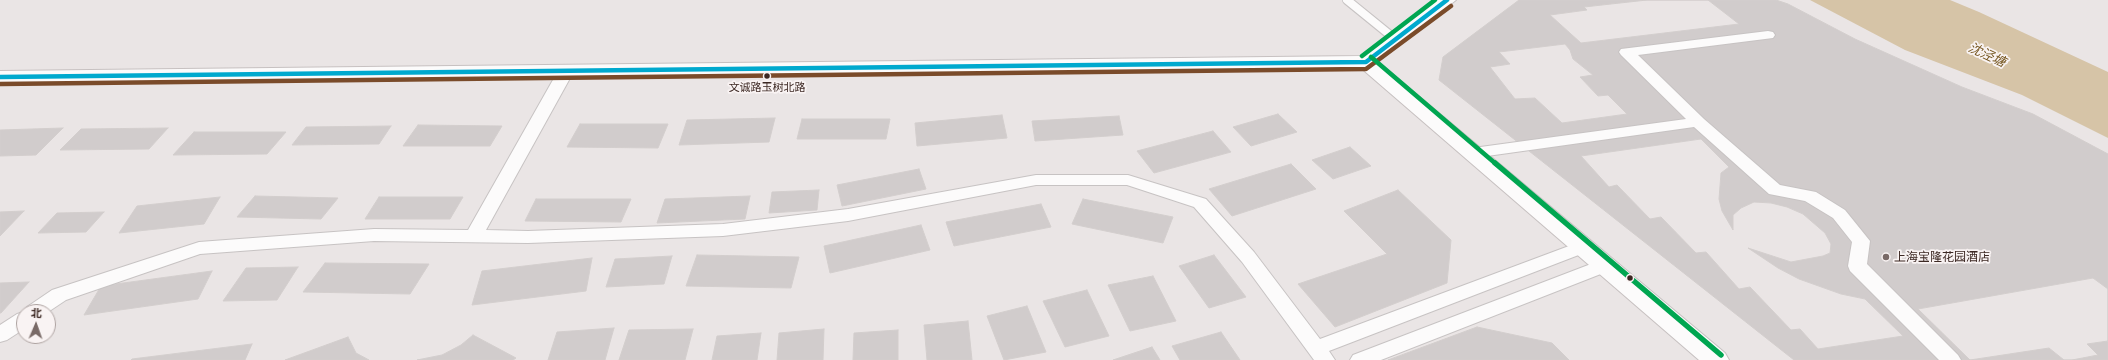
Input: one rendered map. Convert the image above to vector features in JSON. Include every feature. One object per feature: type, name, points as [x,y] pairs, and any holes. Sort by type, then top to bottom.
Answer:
[{"type":"street","points":[[0,77],[1366,62],[1447,0]]},
{"type":"street","points":[[1768,35],[1626,52],[1698,122],[1775,190],[1810,196],[1839,214],[1861,241],[1857,266],[1951,360]]},
{"type":"street","points":[[1366,62],[1716,360]]},
{"type":"street","points":[[474,236],[566,71]]},
{"type":"street","points":[[1473,154],[1698,122]]},
{"type":"street","points":[[46,304],[59,295],[199,248],[374,235],[528,237],[723,230],[848,215],[1036,180],[1128,180],[1200,203],[1248,257],[1320,354],[1583,247]]},
{"type":"street","points":[[1360,360],[1604,265]]},
{"type":"street","points":[[0,335],[16,324]]},
{"type":"lane","points":[[1347,0],[1395,39]]},
{"type":"water","name":"沈泾塘","points":[[1810,0],[1950,0],[1979,12],[2108,72],[2108,138],[2022,95],[1905,50]]},
{"type":"building","name":"上海宝隆花园酒店","points":[[1519,0],[1776,0],[1788,4],[1855,39],[1962,87],[2033,114],[2108,154],[2108,360],[1794,360],[1439,80],[1443,57]]},
{"type":"building","points":[[1647,0],[1708,0],[1739,24],[1581,43],[1550,15],[1587,10],[1584,7]]},
{"type":"building","points":[[1565,44],[1570,50],[1573,59],[1593,75],[1580,77],[1598,96],[1608,95],[1627,114],[1562,123],[1535,98],[1515,99],[1490,67],[1510,64],[1499,52]]},
{"type":"building","points":[[1278,114],[1297,132],[1251,146],[1233,127]]},
{"type":"building","points":[[1002,115],[1007,138],[917,146],[915,123]]},
{"type":"building","points":[[1119,116],[1123,135],[1035,141],[1032,121]]},
{"type":"building","points":[[775,118],[769,142],[679,145],[687,120]]},
{"type":"building","points":[[802,119],[890,119],[886,139],[797,139]]},
{"type":"building","points":[[580,124],[668,124],[658,148],[567,147]]},
{"type":"building","points":[[418,125],[502,126],[490,146],[403,146]]},
{"type":"building","points":[[391,126],[379,144],[292,145],[306,127]]},
{"type":"building","points":[[63,128],[36,155],[0,156],[0,130]]},
{"type":"building","points":[[168,128],[149,149],[60,150],[81,129]]},
{"type":"building","points":[[1213,131],[1231,152],[1154,173],[1137,151]]},
{"type":"building","points":[[194,132],[286,132],[267,154],[173,155]]},
{"type":"building","points":[[1701,139],[1729,167],[1721,173],[1719,199],[1722,211],[1733,230],[1733,215],[1741,208],[1754,202],[1771,203],[1787,207],[1803,214],[1825,233],[1831,244],[1830,253],[1823,256],[1791,262],[1748,248],[1778,268],[1799,279],[1841,294],[1865,299],[1903,336],[1818,349],[1800,329],[1791,330],[1750,287],[1739,289],[1706,252],[1696,253],[1661,217],[1650,219],[1617,185],[1609,187],[1581,156]]},
{"type":"building","points":[[1350,147],[1371,166],[1333,179],[1312,160]]},
{"type":"building","points":[[1291,164],[1316,189],[1232,216],[1209,189]]},
{"type":"building","points":[[919,169],[926,189],[842,206],[837,185]]},
{"type":"building","points":[[819,190],[817,210],[769,213],[772,192]]},
{"type":"building","points":[[1398,190],[1451,240],[1447,283],[1335,327],[1298,284],[1387,254],[1344,211]]},
{"type":"building","points":[[255,196],[338,198],[321,219],[237,217]]},
{"type":"building","points":[[750,196],[745,219],[657,223],[665,199]]},
{"type":"building","points":[[220,197],[204,224],[119,233],[137,206]]},
{"type":"building","points":[[379,197],[463,197],[450,219],[365,219]]},
{"type":"building","points":[[536,199],[631,199],[621,222],[525,221]]},
{"type":"building","points":[[1083,199],[1173,217],[1163,243],[1072,224]]},
{"type":"building","points":[[1041,204],[1051,227],[954,246],[946,222]]},
{"type":"building","points":[[24,211],[0,236],[0,212]]},
{"type":"building","points":[[104,212],[86,232],[38,233],[57,213]]},
{"type":"building","points":[[921,225],[930,250],[830,273],[824,246]]},
{"type":"building","points":[[697,255],[799,257],[791,288],[686,286]]},
{"type":"building","points":[[1214,255],[1246,297],[1209,308],[1179,266]]},
{"type":"building","points":[[672,256],[664,284],[606,287],[615,259]]},
{"type":"building","points":[[592,258],[586,291],[472,305],[482,271]]},
{"type":"building","points":[[325,263],[429,264],[410,294],[303,292]]},
{"type":"building","points":[[298,267],[277,300],[223,301],[246,268]]},
{"type":"building","points":[[212,271],[198,299],[84,315],[101,286]]},
{"type":"building","points":[[1153,276],[1176,321],[1130,331],[1108,285]]},
{"type":"building","points":[[2093,278],[2108,289],[2108,341],[2087,344],[2098,355],[2072,360],[2064,360],[2049,348],[1970,360],[1918,309]]},
{"type":"building","points":[[29,282],[1,313],[0,313],[0,283]]},
{"type":"building","points":[[1087,290],[1109,336],[1065,347],[1043,301]]},
{"type":"building","points":[[1027,306],[1046,352],[1004,360],[987,316]]},
{"type":"building","points":[[968,321],[972,360],[927,360],[924,325]]},
{"type":"building","points":[[1477,327],[1552,343],[1569,360],[1388,360]]},
{"type":"building","points":[[614,328],[605,360],[548,360],[557,332]]},
{"type":"building","points":[[693,329],[685,360],[619,360],[629,330]]},
{"type":"building","points":[[824,329],[823,360],[777,360],[779,333]]},
{"type":"building","points":[[898,330],[898,360],[853,360],[854,333]]},
{"type":"building","points":[[1221,332],[1240,360],[1180,360],[1172,346]]},
{"type":"building","points":[[761,333],[757,360],[712,360],[717,336]]},
{"type":"building","points":[[473,335],[516,358],[513,360],[417,360],[442,355],[461,345]]},
{"type":"building","points":[[348,337],[356,353],[369,360],[285,360]]},
{"type":"building","points":[[252,344],[245,360],[131,360],[132,359]]},
{"type":"building","points":[[1152,347],[1160,360],[1113,360]]},
{"type":"transit line","points":[[1362,56],[1435,0]]},
{"type":"transit line","points":[[0,77],[1366,62],[1447,0]]},
{"type":"transit line","points":[[0,84],[1366,69],[1451,6]]},
{"type":"transit line","points":[[1371,57],[1721,355]]},
{"type":"place","name":"文诚路玉树北路","points":[[767,76]]},
{"type":"place","name":"上海宝隆花园酒店","points":[[1886,257]]}]
